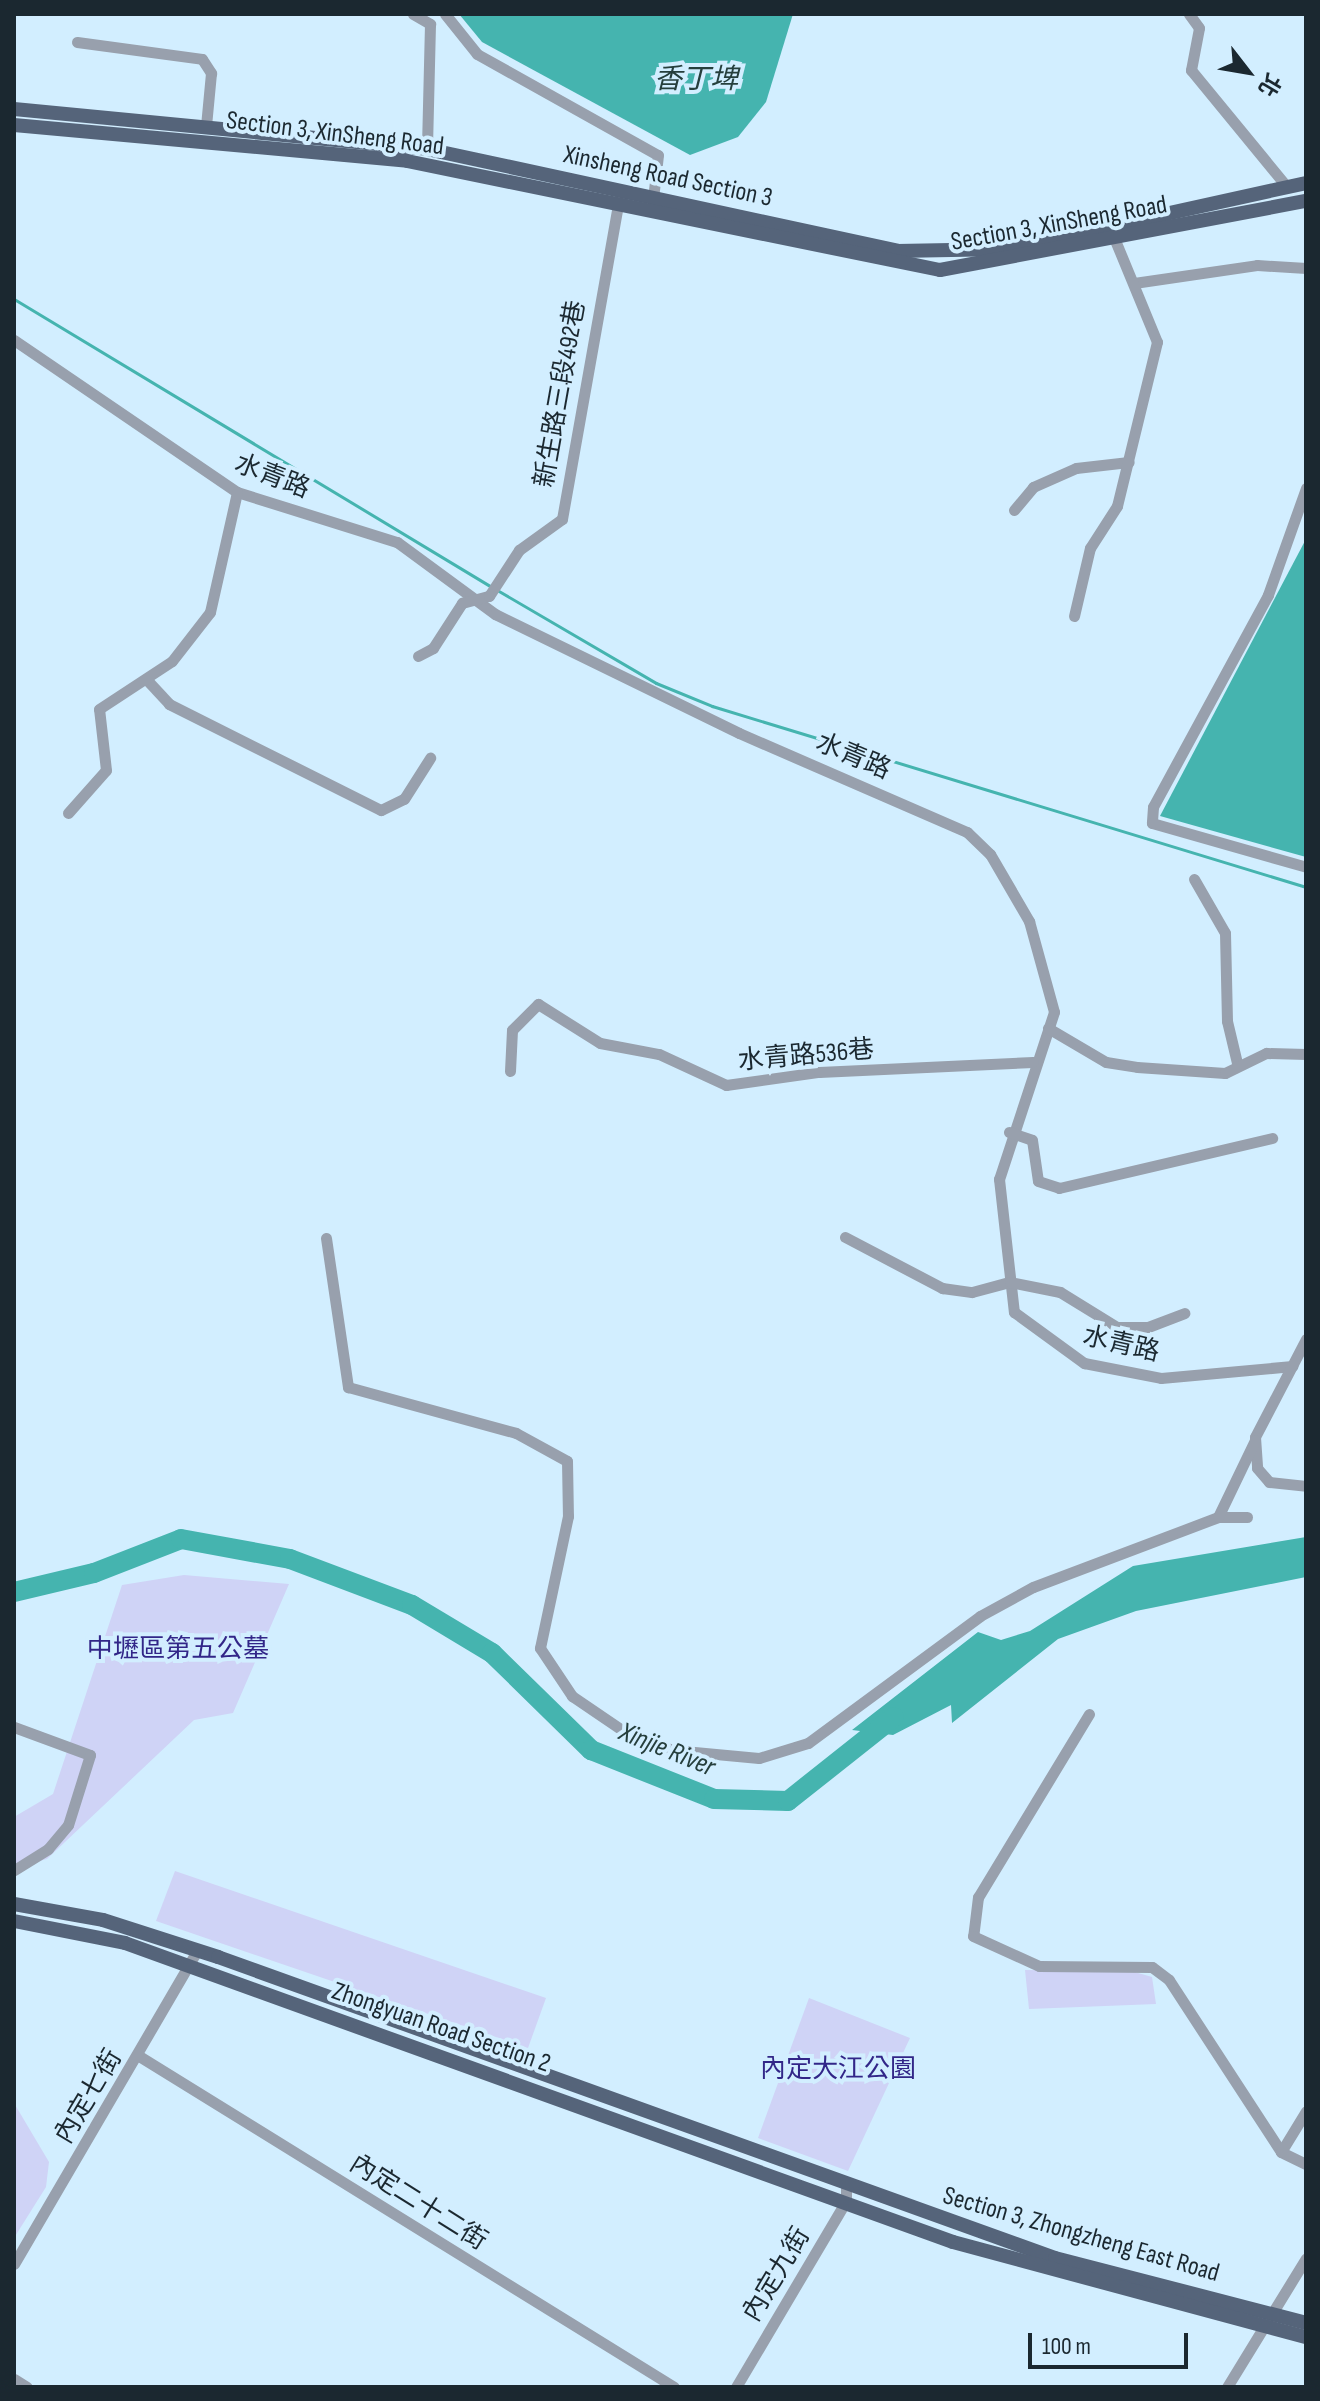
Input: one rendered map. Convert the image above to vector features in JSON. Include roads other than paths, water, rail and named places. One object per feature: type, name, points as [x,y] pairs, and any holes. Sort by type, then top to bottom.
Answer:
[{"type":"main road","name":"Xinsheng Road Section 3","points":[[14,109],[427,149],[897,251],[957,253],[1006,249],[1306,183]]},
{"type":"main road","name":"Section 3, XinSheng Road","points":[[14,125],[407,161],[617,208],[940,270],[1115,240],[1306,201]]},
{"type":"main road","name":"Zhongyuan Road Section 2","points":[[14,1904],[103,1920],[197,1951],[846,2183]]},
{"type":"main road","name":"Zhongyuan Road Section 2","points":[[14,1921],[101,1935],[953,2242],[1268,2320]]},
{"type":"main road","name":"Section 3, Zhongzheng East Road","points":[[846,2183],[1055,2258],[1268,2320],[1306,2337]]},
{"type":"main road","name":"Section 3, Zhongzheng East Road","points":[[1268,2320],[1306,2323]]},
{"type":"street","points":[[413,14],[430,24],[427,149]]},
{"type":"street","points":[[445,14],[477,54],[658,155],[653,199]]},
{"type":"street","points":[[1189,14],[1199,28],[1191,70],[1287,187]]},
{"type":"street","points":[[77,42],[202,59],[211,73],[206,126]]},
{"type":"street","name":"新生路三段492巷","points":[[474,601],[489,596],[519,550],[562,519],[621,192]]},
{"type":"street","points":[[1074,616],[1090,548],[1108,528],[1129,462],[1157,342],[1115,240]]},
{"type":"street","points":[[1134,283],[1257,265],[1306,268]]},
{"type":"street","name":"水青路","points":[[14,340],[237,492],[397,542],[474,601],[635,685],[967,832],[990,854],[1029,921],[1054,1012],[1009,1132],[999,1179],[1014,1312],[1034,1333],[1084,1363],[1161,1378],[1292,1366]]},
{"type":"street","points":[[1014,510],[1033,487],[1076,468],[1129,462]]},
{"type":"street","points":[[1306,488],[1268,595],[1153,807],[1152,823],[1306,867]]},
{"type":"street","points":[[68,813],[106,770],[99,709],[147,680],[210,612],[237,492]]},
{"type":"street","points":[[418,656],[424,658],[462,603],[474,601]]},
{"type":"street","points":[[147,680],[169,704],[381,810],[404,799],[430,758]]},
{"type":"street","points":[[1194,879],[1225,933],[1227,1021],[1237,1063]]},
{"type":"street","name":"水青路536巷","points":[[510,1071],[512,1030],[525,1009],[538,1004],[600,1043],[659,1054],[726,1085],[819,1072],[1033,1062]]},
{"type":"street","points":[[1048,1028],[1106,1062],[1225,1073],[1237,1063],[1306,1054]]},
{"type":"street","points":[[1009,1132],[1032,1140],[1038,1181],[1059,1188],[1272,1138]]},
{"type":"street","points":[[845,1237],[942,1288],[972,1292],[1010,1282],[1069,1295],[1117,1327],[1148,1327],[1184,1313]]},
{"type":"street","points":[[326,1238],[348,1387],[516,1433],[567,1461],[568,1516],[540,1648],[572,1696],[628,1734],[673,1750],[759,1758],[808,1743],[980,1616],[1033,1587],[1218,1517],[1247,1517]]},
{"type":"street","points":[[1218,1517],[1304,1346]]},
{"type":"street","points":[[1256,1439],[1257,1468],[1269,1482],[1306,1486]]},
{"type":"street","points":[[1089,1714],[978,1897],[973,1936],[1039,1966],[1152,1967],[1169,1980],[1281,2152],[1306,2164]]},
{"type":"street","points":[[14,1727],[90,1755],[68,1825],[48,1849],[14,1870]]},
{"type":"street","name":"內定七街","points":[[14,2264],[192,1967],[197,1951]]},
{"type":"street","name":"內定二十二街","points":[[139,2056],[674,2387]]},
{"type":"street","points":[[1281,2152],[1306,2111]]},
{"type":"street","points":[[846,2183],[846,2201]]},
{"type":"street","name":"內定九街","points":[[736,2387],[846,2201]]},
{"type":"street","points":[[1227,2387],[1306,2258]]},
{"type":"street","points":[[14,2379],[27,2387]]},
{"type":"water","name":"香丁埤","points":[[459,14],[793,14],[766,102],[738,137],[690,155],[482,42]]},
{"type":"water","points":[[1306,539],[1306,857],[1160,816]]},
{"type":"water","points":[[1306,1537],[1306,1577],[1136,1611],[1058,1639],[952,1723],[951,1705],[893,1735],[852,1730],[978,1632],[1001,1640],[1030,1631],[1133,1566]]},
{"type":"waterway","points":[[14,299],[490,586]]},
{"type":"waterway","points":[[497,590],[656,683],[712,706],[1306,887]]},
{"type":"waterway","name":"Xinjie River","points":[[14,1592],[94,1573],[181,1539],[290,1559],[412,1605],[492,1653],[591,1750],[714,1799],[788,1801],[894,1717]]},
{"type":"park label","name":"中壢區第五公墓","points":[[178,1650]]},
{"type":"park label","name":"內定大江公園","points":[[838,2070]]}]
